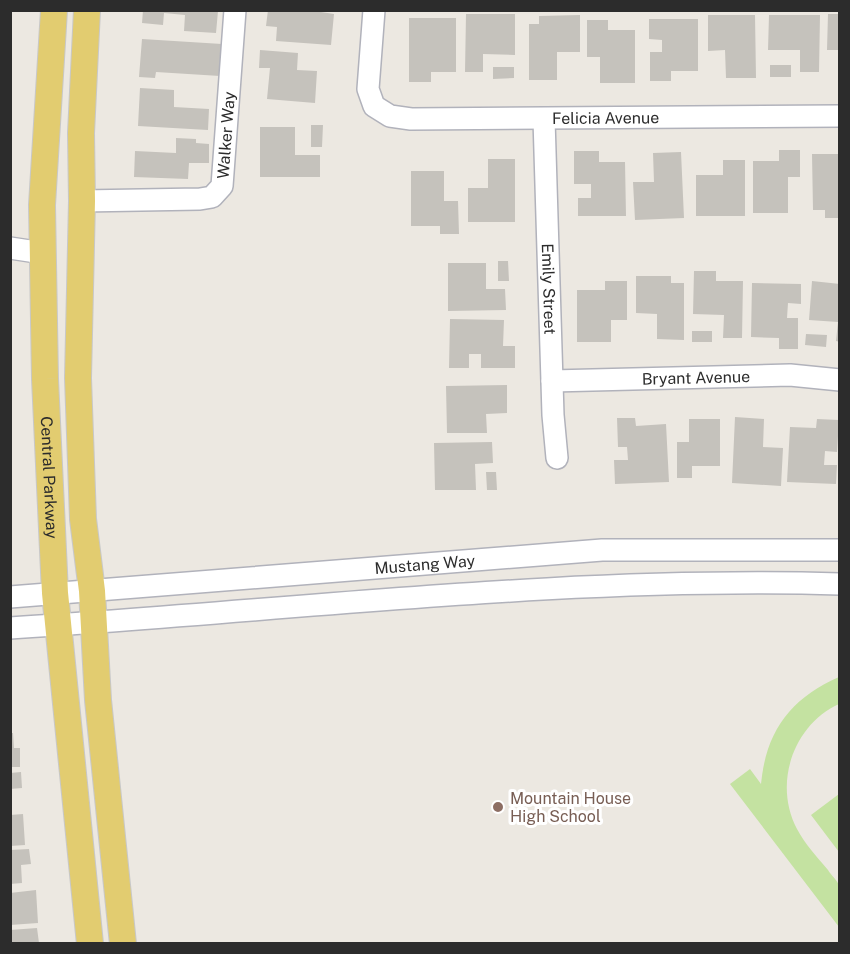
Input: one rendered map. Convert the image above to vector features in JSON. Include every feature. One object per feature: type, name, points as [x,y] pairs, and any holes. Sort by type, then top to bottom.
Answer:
[{"type":"main road","name":"Central Parkway","points":[[54,10],[42,205],[45,379],[55,593],[90,944]]},
{"type":"main road","name":"Central Parkway","points":[[87,10],[81,133],[82,201],[78,378],[83,519],[92,591],[98,700],[123,944]]},
{"type":"street","name":"Walker Way","points":[[82,201],[200,199],[212,197],[222,186],[234,10]]},
{"type":"street","name":"Felicia Avenue","points":[[374,10],[368,89],[374,106],[390,116],[411,119],[840,116]]},
{"type":"street","name":"Emily Street","points":[[544,119],[552,381],[557,458]]},
{"type":"street","points":[[10,248],[43,253]]},
{"type":"street","name":"Bryant Avenue","points":[[552,381],[790,375],[840,380]]},
{"type":"street","name":"Mustang Way","points":[[10,597],[602,550],[840,550]]},
{"type":"street","name":"Mustang Way","points":[[10,628],[541,589],[698,582],[840,584]]},
{"type":"street","points":[[120,910],[132,944]]},
{"type":"green space","points":[[839,677],[839,704],[810,726],[799,741],[792,757],[787,793],[790,812],[797,829],[839,885],[841,899],[839,927],[730,784],[750,769],[761,784],[769,748],[784,718],[807,695]]},
{"type":"green space","points":[[839,794],[839,852],[811,815]]},
{"type":"building","points":[[143,10],[218,11],[216,33],[184,31],[185,15],[164,13],[163,25],[142,23]]},
{"type":"building","points":[[268,10],[308,10],[334,14],[331,45],[276,41],[277,27],[266,26]]},
{"type":"building","points":[[466,14],[515,14],[515,55],[483,54],[483,72],[465,72]]},
{"type":"building","points":[[828,14],[840,14],[840,50],[827,50]]},
{"type":"building","points":[[580,15],[580,52],[557,52],[557,80],[529,80],[529,24],[539,24],[539,16]]},
{"type":"building","points":[[708,15],[755,15],[756,78],[726,78],[725,50],[708,51]]},
{"type":"building","points":[[769,15],[820,15],[819,72],[800,72],[800,50],[768,50]]},
{"type":"building","points":[[409,18],[456,18],[456,72],[431,72],[431,82],[409,82]]},
{"type":"building","points":[[649,19],[698,19],[698,71],[671,71],[671,81],[650,81],[650,52],[662,52],[662,40],[649,39]]},
{"type":"building","points":[[587,20],[608,20],[608,30],[635,30],[635,83],[600,83],[600,57],[587,57]]},
{"type":"building","points":[[142,39],[222,44],[220,76],[156,72],[155,78],[139,77]]},
{"type":"building","points":[[260,50],[298,53],[297,70],[317,71],[315,103],[267,99],[270,68],[259,68]]},
{"type":"building","points":[[770,65],[791,65],[791,77],[770,77]]},
{"type":"building","points":[[493,67],[514,67],[514,78],[493,79]]},
{"type":"building","points":[[140,88],[174,90],[174,107],[209,109],[208,130],[138,126]]},
{"type":"building","points":[[311,125],[323,125],[322,147],[311,147]]},
{"type":"building","points":[[260,127],[295,127],[295,155],[320,155],[320,177],[260,177]]},
{"type":"building","points":[[176,138],[196,139],[196,143],[209,144],[209,163],[189,163],[188,179],[134,177],[135,151],[176,153]]},
{"type":"building","points":[[779,150],[800,150],[800,177],[788,177],[788,213],[753,213],[753,161],[779,161]]},
{"type":"building","points":[[574,151],[599,151],[599,162],[625,162],[626,216],[578,216],[578,198],[591,198],[591,184],[574,184]]},
{"type":"building","points":[[681,152],[684,218],[635,220],[633,182],[654,182],[653,153]]},
{"type":"building","points":[[812,154],[840,154],[840,218],[825,218],[825,210],[813,210]]},
{"type":"building","points":[[488,159],[515,159],[515,222],[468,222],[468,188],[488,188]]},
{"type":"building","points":[[723,160],[745,160],[745,216],[696,216],[696,175],[723,175]]},
{"type":"building","points":[[411,171],[444,171],[444,201],[458,201],[459,234],[440,234],[440,226],[411,226]]},
{"type":"building","points":[[498,261],[508,261],[509,281],[498,281]]},
{"type":"building","points":[[448,263],[486,263],[486,289],[505,289],[506,310],[448,311]]},
{"type":"building","points":[[694,271],[716,271],[716,281],[743,281],[742,338],[723,338],[724,315],[693,314]]},
{"type":"building","points":[[636,276],[671,276],[671,283],[684,283],[684,340],[657,339],[657,314],[636,313]]},
{"type":"building","points":[[605,281],[627,281],[627,320],[611,320],[611,342],[577,342],[577,290],[605,290]]},
{"type":"building","points":[[812,281],[840,284],[840,342],[836,341],[838,322],[809,320]]},
{"type":"building","points":[[752,283],[801,284],[801,304],[788,303],[787,318],[798,318],[798,349],[779,349],[779,338],[751,337]]},
{"type":"building","points":[[450,319],[504,320],[503,346],[515,346],[515,368],[481,368],[481,354],[469,354],[469,368],[449,368]]},
{"type":"building","points":[[692,331],[712,331],[712,342],[692,342]]},
{"type":"building","points":[[806,334],[827,335],[826,347],[805,345]]},
{"type":"building","points":[[507,385],[507,413],[486,414],[487,433],[447,433],[446,386]]},
{"type":"building","points":[[735,417],[764,419],[763,447],[783,448],[781,486],[732,483]]},
{"type":"building","points":[[617,418],[635,418],[636,426],[666,424],[669,482],[615,484],[614,460],[628,460],[627,447],[618,447]]},
{"type":"building","points":[[689,419],[720,419],[720,466],[692,466],[692,478],[677,478],[677,442],[689,442]]},
{"type":"building","points":[[817,419],[839,420],[837,452],[825,451],[824,465],[837,465],[836,484],[787,482],[790,427],[816,428]]},
{"type":"building","points":[[492,442],[493,463],[475,464],[476,490],[435,490],[434,443]]},
{"type":"building","points":[[486,472],[496,472],[497,490],[487,490]]},
{"type":"building","points":[[10,733],[13,733],[14,748],[20,748],[20,767],[10,767]]},
{"type":"building","points":[[21,772],[22,788],[10,789],[10,773]]},
{"type":"building","points":[[23,814],[25,845],[10,846],[10,815]]},
{"type":"building","points":[[29,849],[31,864],[21,865],[22,883],[10,884],[10,850]]},
{"type":"building","points":[[36,890],[38,923],[10,925],[10,893]]},
{"type":"building","points":[[37,928],[39,943],[10,944],[10,930]]},
{"type":"place","name":"Mountain House High School","points":[[498,807]]}]
